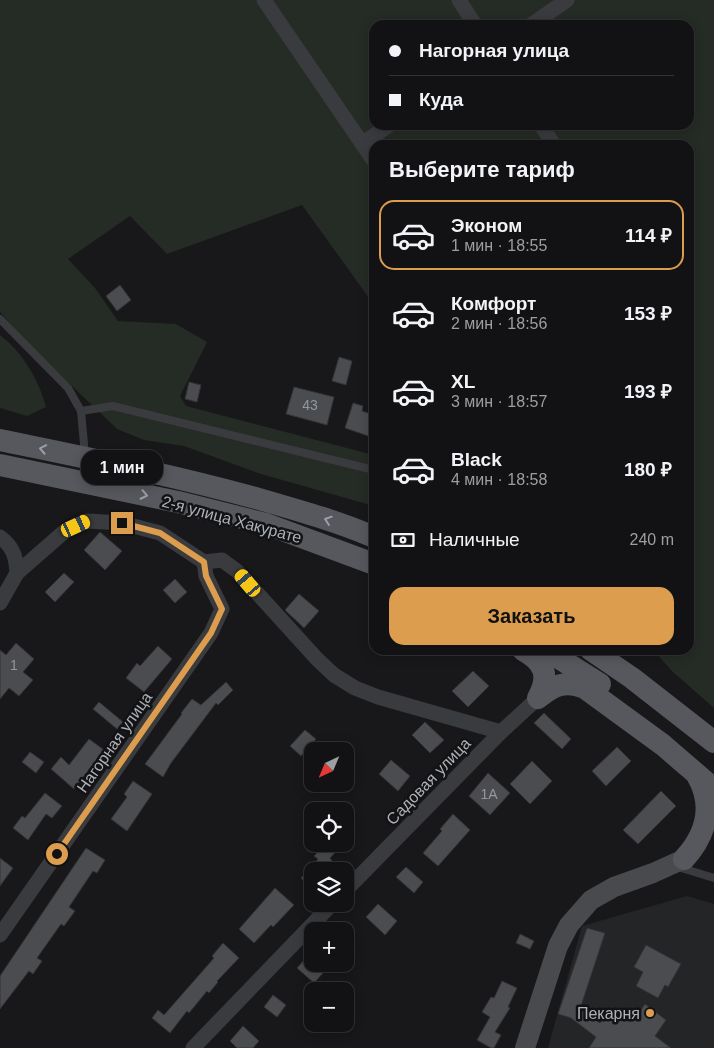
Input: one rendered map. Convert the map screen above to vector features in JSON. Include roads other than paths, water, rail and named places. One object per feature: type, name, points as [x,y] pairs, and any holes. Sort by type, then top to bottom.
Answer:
[{"type":"main road","name":"2-я улица Хакурате","points":[[0,440],[86,457],[225,489],[298,510],[369,535]]},
{"type":"main road","name":"2-я улица Хакурате","points":[[0,465],[98,485],[266,524],[369,562]]},
{"type":"main road","points":[[223,514],[310,547],[369,573]]},
{"type":"main road","points":[[536,655],[546,680],[538,698]]},
{"type":"main road","points":[[539,655],[663,745],[714,775]]},
{"type":"main road","points":[[542,655],[586,675],[689,762],[714,789]]},
{"type":"main road","points":[[598,655],[712,735]]},
{"type":"main road","points":[[620,655],[693,708],[712,735]]},
{"type":"main road","points":[[538,698],[555,687],[566,683],[585,688]]},
{"type":"main road","points":[[678,862],[697,845],[705,832],[710,810],[708,791],[689,762]]},
{"type":"main road","points":[[525,1048],[558,946],[569,925],[590,900],[614,887],[702,852],[714,843]]},
{"type":"street","points":[[264,0],[369,154]]},
{"type":"street","points":[[458,0],[472,20]]},
{"type":"street","points":[[538,20],[567,0]]},
{"type":"street","points":[[362,144],[382,130]]},
{"type":"street","points":[[0,603],[18,573],[65,531],[87,521],[122,523],[160,533],[204,562],[222,560],[237,571],[317,659],[334,675],[355,688],[378,697],[501,732]]},
{"type":"street","points":[[0,537],[16,556],[18,573]]},
{"type":"street","name":"Нагорная улица","points":[[0,935],[211,633],[222,609],[206,576],[204,562]]},
{"type":"street","name":"Садовая улица","points":[[354,882],[501,732],[538,698]]},
{"type":"street","points":[[194,1048],[324,912]]},
{"type":"lane","points":[[0,319],[68,388],[81,411],[86,457]]},
{"type":"lane","points":[[81,411],[113,406],[369,469]]},
{"type":"lane","points":[[678,862],[714,878]]},
{"type":"place","name":"Пекарня","points":[[650,1013]]}]
